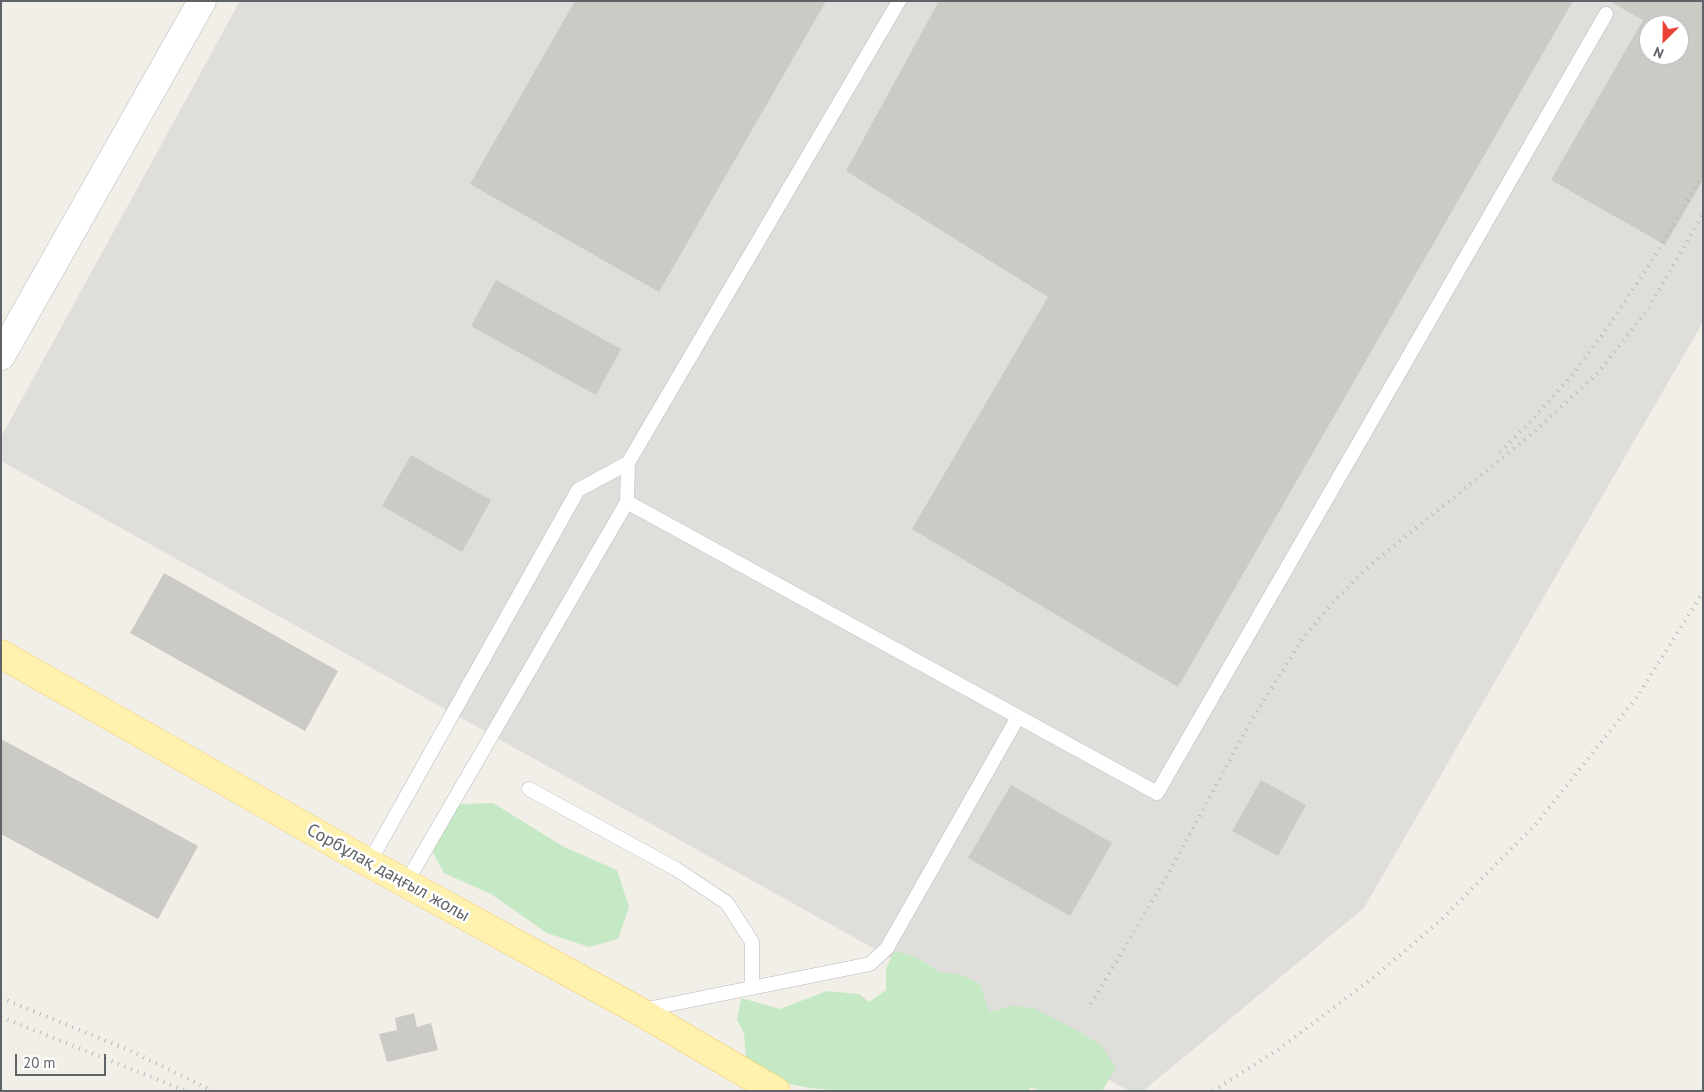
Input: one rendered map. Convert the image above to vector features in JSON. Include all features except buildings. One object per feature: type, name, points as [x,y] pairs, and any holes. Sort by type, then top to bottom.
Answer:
[{"type":"main road","name":"Сорбұлақ даңғыл жолы","points":[[1,654],[369,863],[639,1011],[776,1091]]},
{"type":"street","points":[[1,356],[202,1]]},
{"type":"lane","points":[[406,883],[627,502],[628,463],[899,1]]},
{"type":"lane","points":[[627,502],[1157,793],[1606,14]]},
{"type":"lane","points":[[369,863],[578,490],[628,463]]},
{"type":"lane","points":[[639,1011],[870,964],[887,948],[1018,717]]},
{"type":"lane","points":[[529,789],[676,869],[726,903],[752,942],[752,988]]},
{"type":"shaded area","points":[[240,1],[1703,1],[1703,322],[1364,908],[1143,1091],[1129,1091],[1,461],[1,437]]},
{"type":"green space","points":[[493,803],[564,847],[617,870],[629,907],[618,939],[589,947],[547,933],[491,894],[444,873],[432,851],[436,818],[462,804]]},
{"type":"green space","points":[[894,951],[916,957],[940,972],[962,975],[980,984],[989,1012],[1012,1006],[1034,1008],[1076,1030],[1101,1045],[1116,1068],[1102,1091],[1044,1091],[1029,1087],[1029,1091],[845,1091],[810,1088],[785,1083],[746,1059],[744,1033],[737,1020],[741,998],[780,1009],[827,991],[859,994],[869,1002],[886,990],[886,969]]},
{"type":"railway","points":[[1500,452],[1573,374],[1608,327],[1655,256],[1703,174]]},
{"type":"railway","points":[[1091,1004],[1166,878],[1250,723],[1303,638],[1335,600],[1368,567],[1533,433],[1598,373],[1648,309],[1703,214]]},
{"type":"railway","points":[[1213,1091],[1279,1049],[1374,977],[1441,920],[1537,823],[1637,697],[1703,592]]},
{"type":"railway","points":[[1,998],[129,1050],[213,1091]]},
{"type":"railway","points":[[1,1017],[186,1091]]}]
